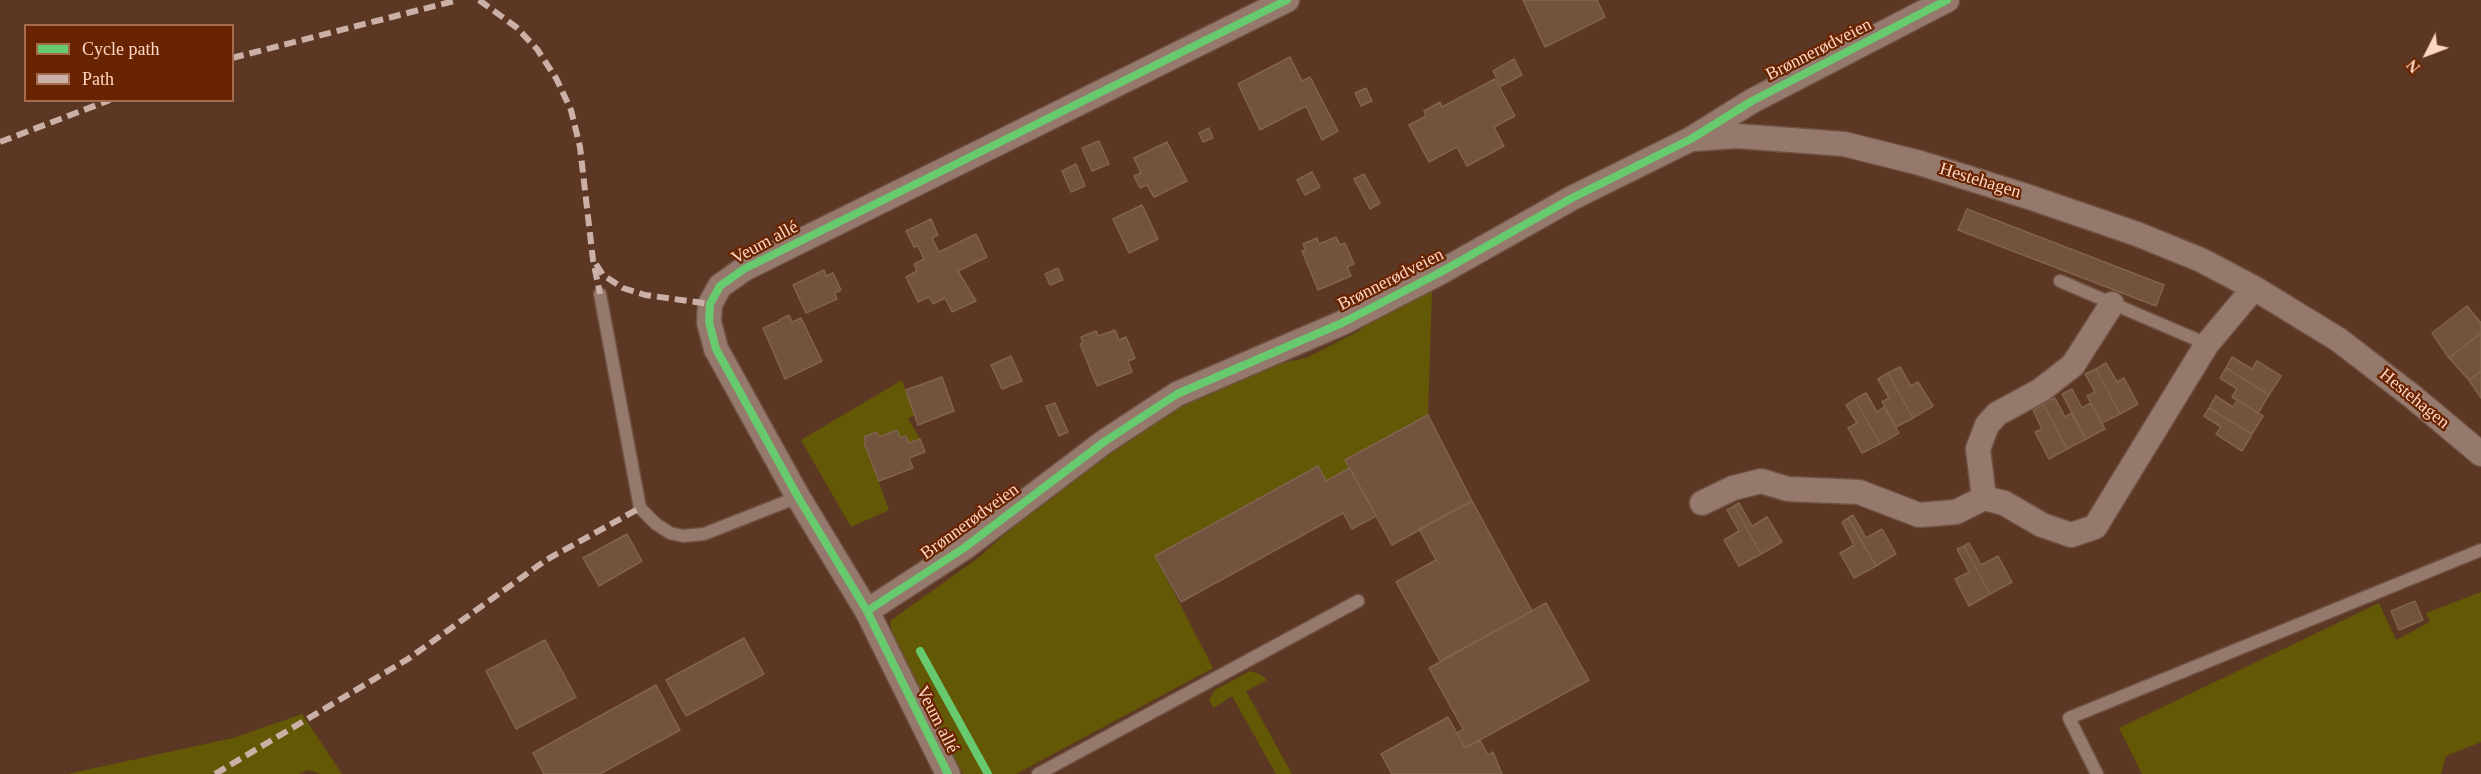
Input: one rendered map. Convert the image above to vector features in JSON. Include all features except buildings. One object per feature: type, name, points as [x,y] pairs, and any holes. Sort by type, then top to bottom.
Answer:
[{"type":"street","name":"Veum allé","points":[[948,774],[867,612],[798,497],[716,349],[709,322],[710,304],[720,286],[744,269],[1287,0]]},
{"type":"street","name":"Brønnerødveien","points":[[867,612],[964,548],[1104,442],[1177,394],[1342,323],[1439,273],[1572,198],[1691,139],[1752,101],[1947,0]]},
{"type":"street","name":"Hestehagen","points":[[1691,139],[1737,136],[1844,144],[1920,163],[2029,196],[2138,234],[2200,260],[2254,288],[2338,340],[2414,397],[2481,454]]},
{"type":"street","points":[[1702,503],[1733,488],[1761,482],[1788,489],[1859,492],[1919,515],[1956,512],[1984,498],[2004,503],[2042,525],[2071,535],[2096,527],[2207,344],[2254,288]]},
{"type":"street","points":[[1984,498],[1978,449],[1987,425],[1997,414],[2041,390],[2073,365],[2112,304]]},
{"type":"lane","points":[[2060,281],[2207,344]]},
{"type":"lane","points":[[600,294],[640,508],[656,524],[670,533],[683,536],[704,534],[798,497]]},
{"type":"lane","points":[[2097,774],[2069,718],[2481,550]]},
{"type":"lane","points":[[1038,774],[1358,601]]},
{"type":"shaded area","points":[[1432,289],[1428,415],[1346,460],[1350,468],[1326,481],[1317,466],[1155,556],[1213,668],[1016,774],[963,774],[893,640],[890,621],[978,558],[1044,500],[1147,420],[1182,407],[1203,392],[1262,367],[1306,358],[1359,331],[1374,317]]},
{"type":"shaded area","points":[[902,380],[915,416],[908,418],[920,439],[909,443],[906,436],[900,438],[897,430],[879,437],[876,432],[864,437],[866,442],[864,443],[889,510],[851,527],[801,440]]},
{"type":"shaded area","points":[[2481,592],[2481,742],[2446,756],[2441,774],[2142,774],[2119,728],[2379,603],[2396,640],[2430,622],[2426,613]]},
{"type":"shaded area","points":[[1250,671],[1267,680],[1246,691],[1292,774],[1276,774],[1232,696],[1213,708],[1209,699],[1215,690]]},
{"type":"shaded area","points":[[302,714],[342,774],[320,774],[308,770],[299,774],[67,774],[233,738]]},
{"type":"marked path","points":[[234,57],[458,0]]},
{"type":"marked path","points":[[479,0],[516,27],[537,49],[556,78],[571,110],[580,147],[593,260],[600,294]]},
{"type":"marked path","points":[[0,142],[105,102]]},
{"type":"marked path","points":[[596,264],[603,275],[623,288],[645,295],[710,304]]},
{"type":"marked path","points":[[215,774],[408,659],[546,560],[640,508]]},
{"type":"cycle path","points":[[948,774],[867,611],[798,497],[716,349],[709,322],[710,304],[720,286],[744,269],[1287,0]]},
{"type":"cycle path","points":[[867,611],[964,548],[1104,442],[1177,394],[1342,323],[1439,273],[1572,198],[1691,139],[1752,101],[1947,0]]},
{"type":"cycle path","points":[[920,651],[988,774]]}]
